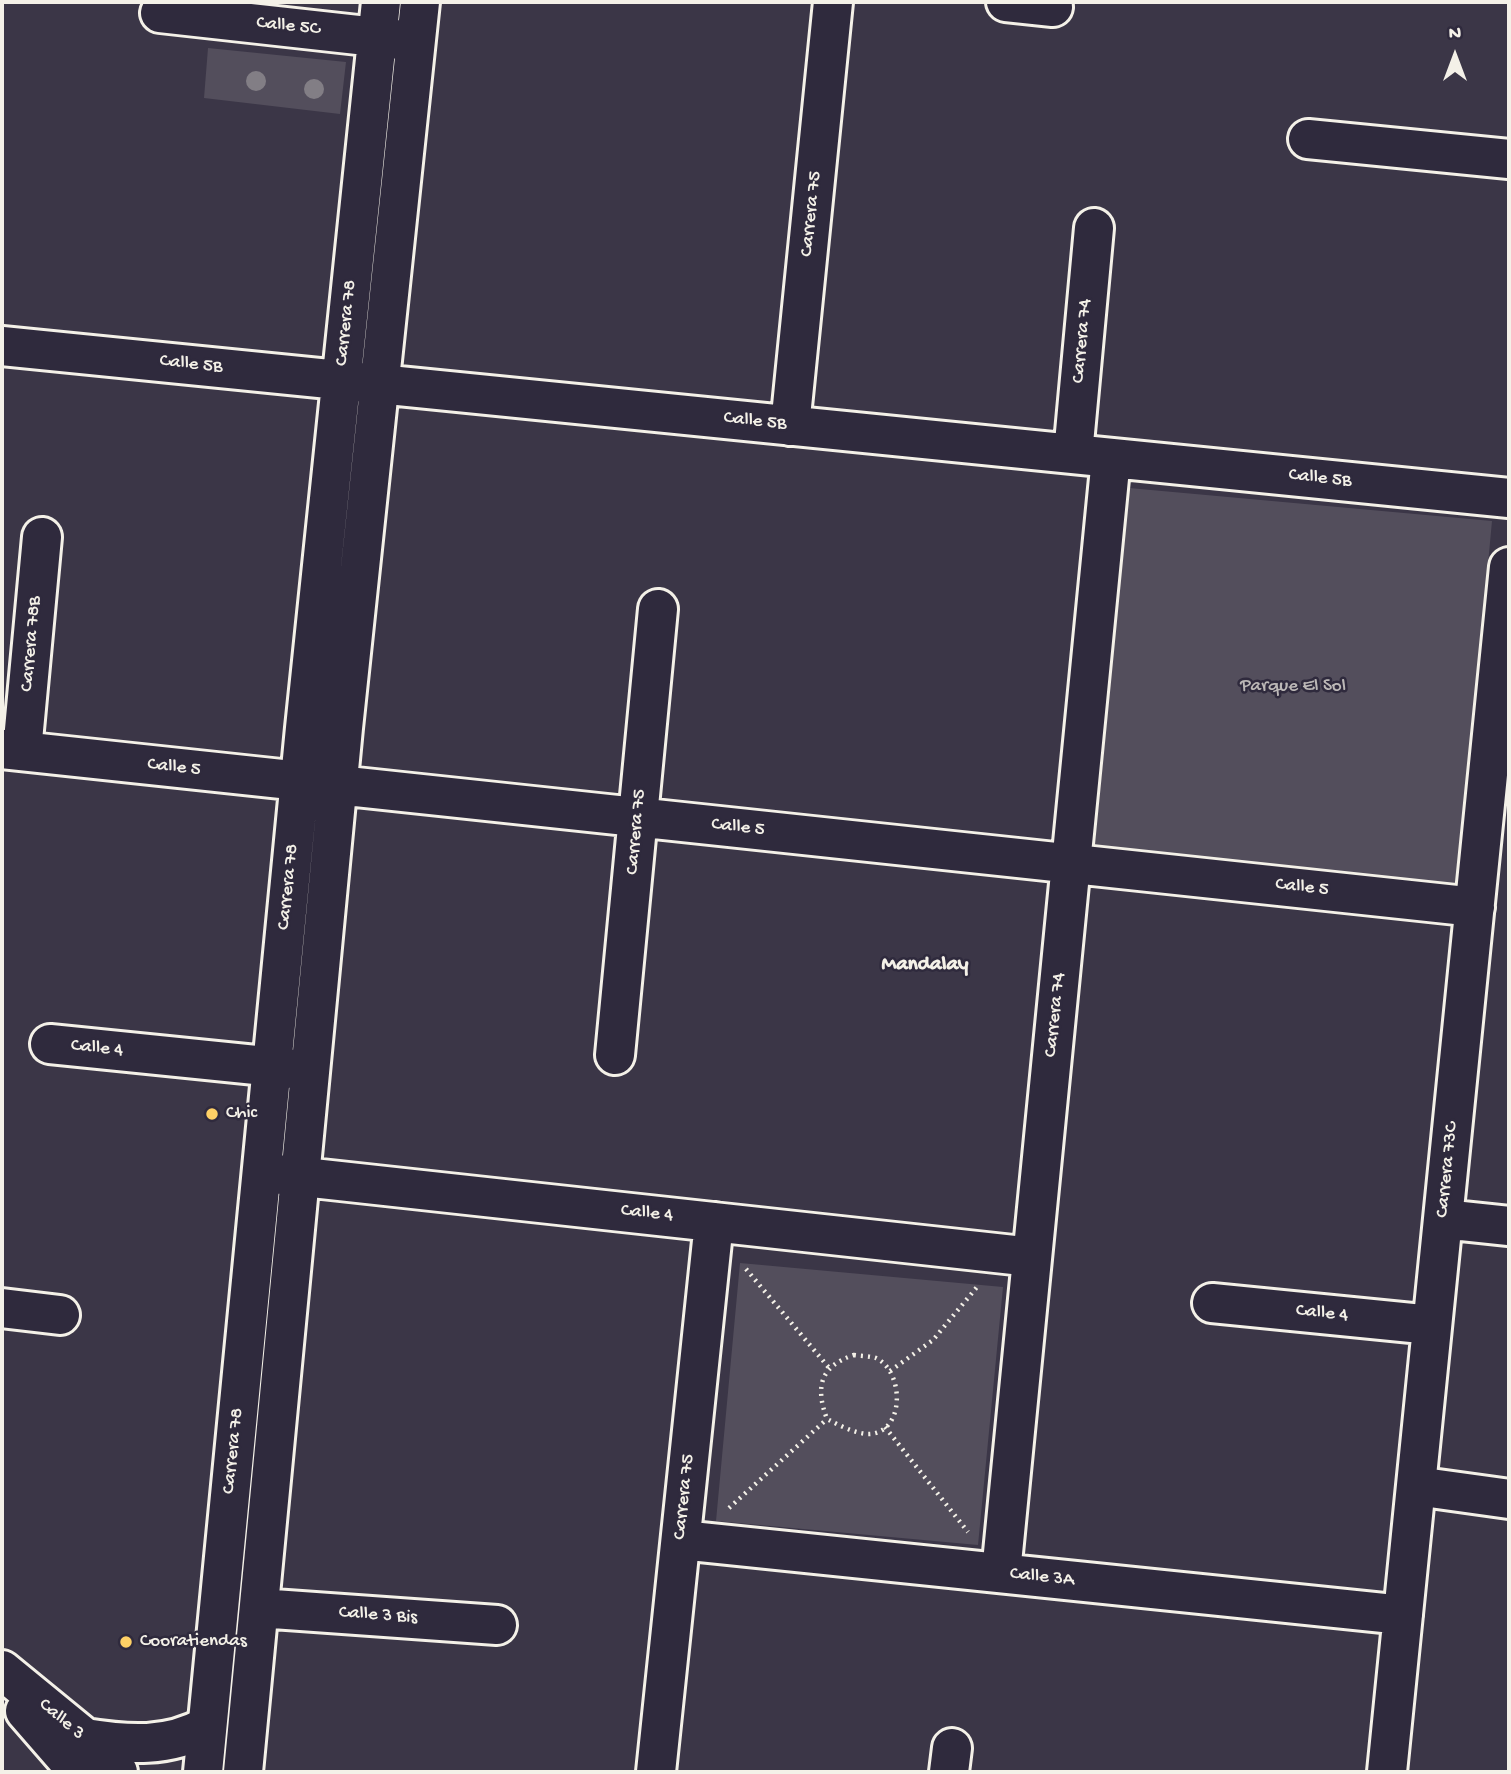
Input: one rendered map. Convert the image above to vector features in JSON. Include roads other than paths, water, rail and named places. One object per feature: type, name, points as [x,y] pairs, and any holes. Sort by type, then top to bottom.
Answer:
[{"type":"street","name":"Carrera 78","points":[[243,1772],[337,785],[420,2]]},
{"type":"street","name":"Carrera 75","points":[[790,426],[833,2]]},
{"type":"street","points":[[1006,2],[1053,7]]},
{"type":"street","name":"Calle 5C","points":[[160,13],[379,19],[416,41]]},
{"type":"street","name":"Carrera 78","points":[[203,1772],[300,781],[379,19]]},
{"type":"street","points":[[1308,139],[1509,159]]},
{"type":"street","name":"Carrera 74","points":[[1073,454],[1094,228]]},
{"type":"street","name":"Calle 5B","points":[[2,346],[1509,498]]},
{"type":"street","name":"Carrera 74","points":[[1001,1573],[1022,1256],[1071,863],[1111,458]]},
{"type":"street","name":"Carrera 78B","points":[[12,750],[42,537]]},
{"type":"street","name":"Carrera 73C","points":[[1387,1772],[1509,567]]},
{"type":"street","name":"Carrera 75","points":[[615,1055],[658,609]]},
{"type":"street","name":"Calle 5","points":[[12,750],[1475,907]]},
{"type":"street","name":"Calle 4","points":[[50,1044],[310,1071]]},
{"type":"street","name":"Calle 4","points":[[261,1172],[1022,1256]]},
{"type":"street","points":[[1443,1219],[1509,1226]]},
{"type":"street","name":"Carrera 75","points":[[656,1772],[714,1222]]},
{"type":"street","name":"Calle 4","points":[[1212,1303],[1432,1325]]},
{"type":"street","points":[[2,1308],[60,1315]]},
{"type":"street","points":[[1416,1486],[1509,1499]]},
{"type":"street","name":"Calle 3A","points":[[681,1540],[1403,1615]]},
{"type":"street","name":"Calle 3 Bis","points":[[259,1608],[497,1625]]},
{"type":"street","name":"Calle 3","points":[[2,1670],[81,1755]]},
{"type":"street","name":"Calle 3","points":[[2,1682],[81,1755],[118,1772]]},
{"type":"street","points":[[81,1755],[110,1742],[170,1741],[186,1738],[207,1726]]},
{"type":"place","name":"Chic","points":[[212,1114]]},
{"type":"place","name":"Cooratiendas","points":[[126,1642]]},
{"type":"district","name":"Mandalay","points":[[925,966]]},
{"type":"park label","name":"Parque El Sol","points":[[1293,687]]}]
